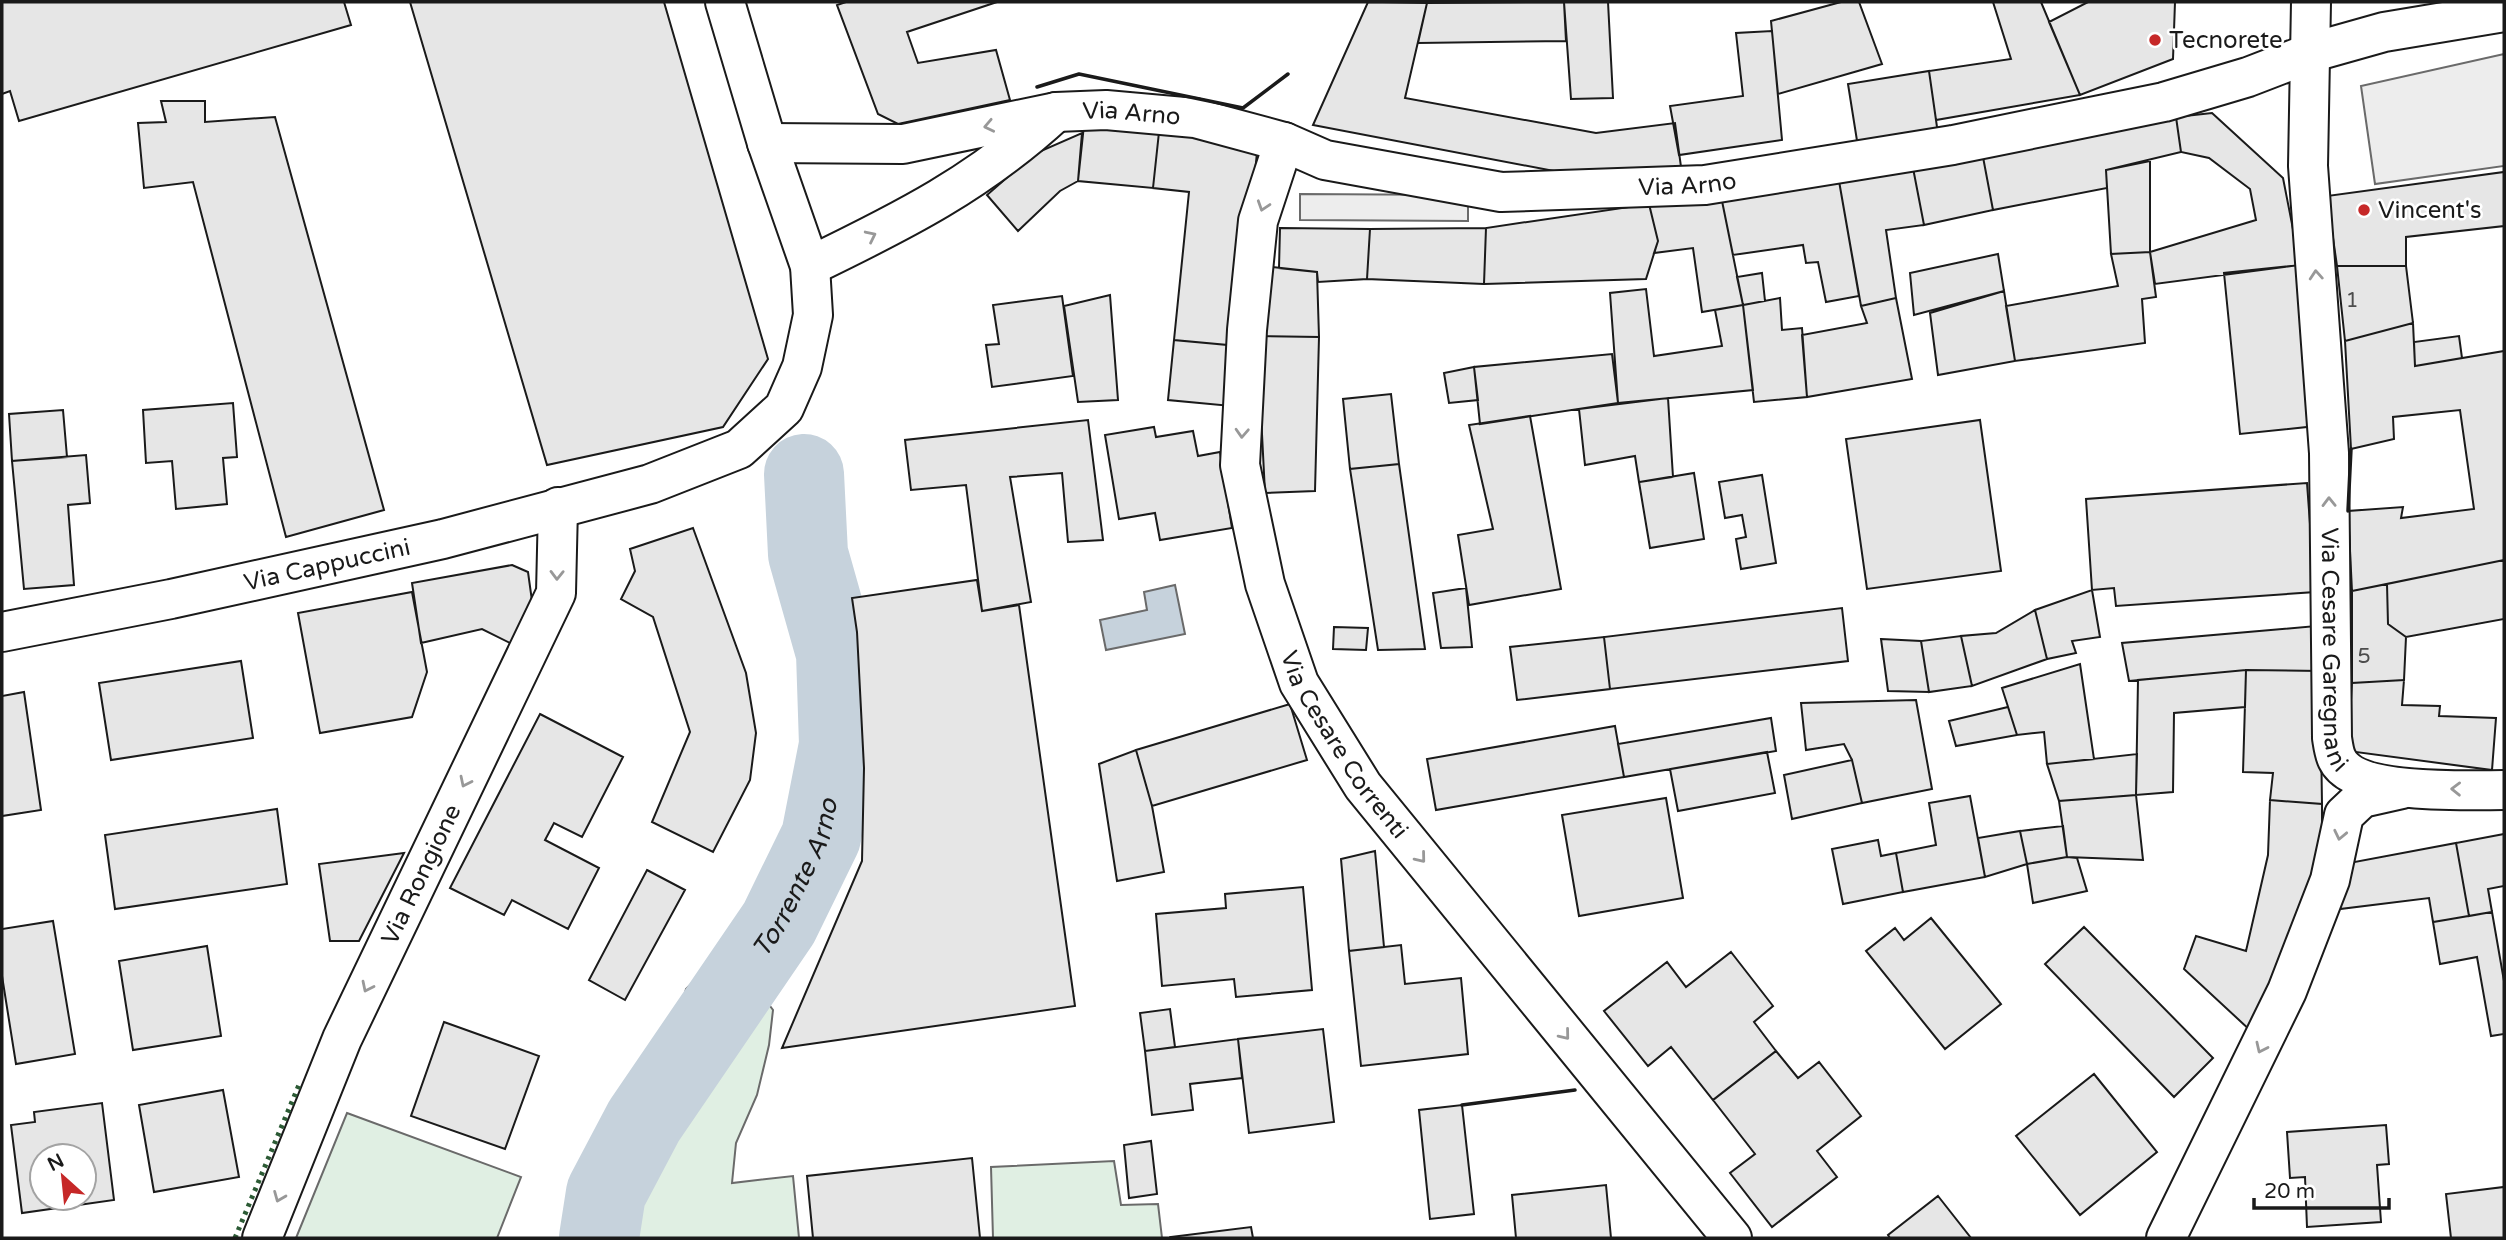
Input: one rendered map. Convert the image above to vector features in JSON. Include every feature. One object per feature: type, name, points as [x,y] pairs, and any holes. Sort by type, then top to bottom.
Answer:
[{"type":"street","name":"Via Cappuccini","points":[[2,632],[171,599],[443,539],[650,484],[739,449],[784,408],[802,368],[813,315],[810,266],[768,144],[725,2]]},
{"type":"street","name":"Via Cesare Garegnani","points":[[2312,2],[2313,52],[2308,166],[2329,453],[2332,738],[2337,761],[2356,777],[2408,788]]},
{"type":"street","name":"Via Arno","points":[[768,144],[903,144],[1055,112],[1106,110],[1195,118],[1284,142],[1325,160],[1501,192],[1705,185],[1953,145],[2164,102],[2248,77],[2313,52],[2384,32],[2504,12]]},
{"type":"street","name":"Via Arno","points":[[810,266],[924,211],[1015,150],[1055,112]]},
{"type":"street","name":"Via Cesare Correnti","points":[[1284,142],[1258,221],[1247,330],[1240,465],[1265,584],[1299,683],[1363,786],[1732,1238]]},
{"type":"street","name":"Via Rongione","points":[[262,1238],[342,1039],[556,593],[558,507]]},
{"type":"street","name":"Via Cesare Garegnani","points":[[2166,1238],[2287,991],[2330,880],[2344,815],[2362,797],[2408,788]]},
{"type":"street","points":[[2408,788],[2504,790]]},
{"type":"green space","points":[[727,948],[773,1010],[769,1045],[757,1095],[736,1143],[732,1183],[793,1176],[799,1238],[574,1238],[572,1203],[589,1169],[669,1055],[686,989]]},
{"type":"green space","points":[[347,1113],[521,1177],[497,1238],[296,1238]]},
{"type":"green space","points":[[1114,1161],[1121,1205],[1158,1204],[1162,1238],[993,1238],[991,1167]]},
{"type":"shaded area","points":[[2504,54],[2504,166],[2375,184],[2361,86]]},
{"type":"shaded area","points":[[1300,194],[1468,195],[1468,221],[1300,220]]},
{"type":"shaded area","points":[[1175,585],[1185,634],[1106,650],[1100,620],[1147,610],[1144,592]]},
{"type":"building","points":[[2,2],[344,2],[351,25],[19,121],[10,91],[2,94]]},
{"type":"building","points":[[410,2],[664,2],[768,359],[723,427],[547,465]]},
{"type":"building","points":[[846,2],[997,2],[907,32],[918,63],[996,50],[1010,100],[898,124],[878,114],[837,5]]},
{"type":"building","points":[[1368,2],[1427,3],[1405,98],[1596,133],[1675,123],[1682,174],[1596,179],[1313,125]]},
{"type":"building","points":[[1564,2],[1566,41],[1418,43],[1427,3]]},
{"type":"building","points":[[1564,2],[1608,2],[1613,98],[1571,99]]},
{"type":"building","points":[[1841,2],[1859,2],[1882,64],[1778,94],[1771,21]]},
{"type":"building","points":[[1993,2],[2041,2],[2080,95],[1936,120],[1929,71],[2011,59]]},
{"type":"building","points":[[2088,2],[2175,2],[2173,59],[2080,95],[2049,22]]},
{"type":"building","points":[[1772,31],[1782,140],[1679,155],[1670,106],[1743,96],[1736,33]]},
{"type":"building","points":[[1929,71],[1938,134],[1858,147],[1848,84]]},
{"type":"building","points":[[161,101],[205,101],[205,122],[275,117],[384,510],[286,537],[193,182],[144,188],[138,123],[166,122]]},
{"type":"building","points":[[2212,113],[2283,178],[2300,265],[2155,284],[2150,252],[2256,220],[2250,189],[2209,158],[2181,152],[2176,117]]},
{"type":"building","points":[[2176,117],[2181,152],[2106,170],[2107,188],[1993,210],[1983,157]]},
{"type":"building","points":[[1084,125],[1159,132],[1153,188],[1078,181]]},
{"type":"building","points":[[1159,132],[1258,142],[1238,346],[1174,340],[1189,192],[1153,188]]},
{"type":"building","points":[[1082,133],[1078,181],[1060,191],[1018,231],[987,195],[1034,154]]},
{"type":"building","points":[[1983,157],[1993,210],[1924,225],[1913,168]]},
{"type":"building","points":[[2150,161],[2150,252],[2111,254],[2106,170]]},
{"type":"building","points":[[1913,168],[1924,225],[1886,230],[1896,298],[1861,306],[1839,181]]},
{"type":"building","points":[[2504,172],[2504,226],[2406,237],[2406,266],[2337,266],[2327,196]]},
{"type":"building","points":[[1839,181],[1859,296],[1826,302],[1818,262],[1806,263],[1803,245],[1733,255],[1721,196]]},
{"type":"building","points":[[1721,196],[1743,305],[1702,312],[1693,248],[1654,253],[1658,241],[1649,204]]},
{"type":"building","points":[[1649,204],[1658,241],[1646,279],[1484,284],[1486,228]]},
{"type":"building","points":[[1280,228],[1370,229],[1367,279],[1318,282],[1317,272],[1279,268]]},
{"type":"building","points":[[1486,228],[1484,284],[1367,279],[1370,229]]},
{"type":"building","points":[[2150,252],[2156,297],[2142,299],[2145,343],[2015,361],[2006,306],[2118,286],[2111,254]]},
{"type":"building","points":[[1998,254],[2004,291],[1914,315],[1910,273]]},
{"type":"building","points":[[2300,265],[2316,426],[2240,434],[2224,273]]},
{"type":"building","points":[[1264,266],[1317,272],[1319,337],[1257,336]]},
{"type":"building","points":[[2337,266],[2406,266],[2413,323],[2345,341]]},
{"type":"building","points":[[1762,273],[1765,301],[1743,305],[1737,277]]},
{"type":"building","points":[[1646,289],[1654,356],[1722,346],[1715,310],[1743,305],[1753,390],[1618,403],[1610,293]]},
{"type":"building","points":[[2004,291],[2015,361],[1938,375],[1930,313]]},
{"type":"building","points":[[1110,295],[1118,400],[1078,402],[1064,306]]},
{"type":"building","points":[[1062,296],[1073,376],[992,387],[986,345],[999,344],[993,305]]},
{"type":"building","points":[[1780,298],[1782,330],[1802,328],[1807,397],[1754,402],[1743,305]]},
{"type":"building","points":[[1896,298],[1912,379],[1807,397],[1802,335],[1867,323],[1861,306]]},
{"type":"building","points":[[2413,323],[2415,366],[2504,351],[2504,560],[2352,591],[2348,511],[2403,507],[2401,518],[2474,509],[2460,410],[2393,417],[2394,439],[2351,449],[2345,341]]},
{"type":"building","points":[[1257,336],[1319,337],[1315,491],[1265,493]]},
{"type":"building","points":[[2459,336],[2462,358],[2415,366],[2414,342]]},
{"type":"building","points":[[1174,340],[1238,346],[1231,406],[1168,400]]},
{"type":"building","points":[[1612,354],[1618,403],[1480,424],[1474,367]]},
{"type":"building","points":[[1474,367],[1478,400],[1449,403],[1444,373]]},
{"type":"building","points":[[1391,394],[1399,464],[1350,469],[1343,399]]},
{"type":"building","points":[[1668,398],[1673,477],[1639,482],[1635,456],[1585,465],[1579,409]]},
{"type":"building","points":[[233,403],[237,457],[223,458],[227,504],[176,509],[172,461],[146,463],[143,410]]},
{"type":"building","points":[[63,410],[67,457],[12,461],[9,414]]},
{"type":"building","points":[[1530,416],[1561,589],[1469,605],[1458,535],[1493,529],[1469,425]]},
{"type":"building","points":[[1088,420],[1103,540],[1068,542],[1062,473],[1010,477],[1031,602],[982,611],[966,485],[911,490],[905,440]]},
{"type":"building","points":[[1980,420],[2001,571],[1867,589],[1846,439]]},
{"type":"building","points":[[1154,427],[1156,437],[1193,431],[1198,456],[1220,452],[1232,528],[1160,540],[1155,513],[1119,519],[1105,435]]},
{"type":"building","points":[[86,455],[90,503],[68,505],[74,585],[24,589],[12,461]]},
{"type":"building","points":[[1399,464],[1425,649],[1378,650],[1350,469]]},
{"type":"building","points":[[1694,473],[1704,539],[1650,548],[1639,482]]},
{"type":"building","points":[[1762,475],[1776,563],[1741,569],[1736,539],[1746,537],[1742,515],[1725,518],[1719,482]]},
{"type":"building","points":[[2307,483],[2315,592],[2116,606],[2114,588],[2092,590],[2086,499]]},
{"type":"building","points":[[693,528],[746,673],[756,733],[750,780],[713,852],[652,822],[690,732],[653,617],[621,599],[635,571],[630,549]]},
{"type":"building","points":[[2504,560],[2504,619],[2406,637],[2388,624],[2387,584]]},
{"type":"building","points":[[512,565],[528,572],[533,608],[516,646],[482,629],[421,643],[412,583]]},
{"type":"building","points":[[977,580],[982,611],[1019,605],[1075,1006],[782,1048],[862,861],[864,768],[857,632],[852,598]]},
{"type":"building","points":[[2387,584],[2388,624],[2406,637],[2404,680],[2352,683],[2352,591]]},
{"type":"building","points":[[1466,588],[1472,647],[1441,648],[1433,593]]},
{"type":"building","points":[[2092,590],[2100,637],[2072,641],[2076,653],[2047,659],[2035,610]]},
{"type":"building","points":[[412,592],[427,672],[412,717],[320,733],[298,613]]},
{"type":"building","points":[[1842,608],[1848,661],[1610,689],[1604,637]]},
{"type":"building","points":[[2035,610],[2047,659],[1972,686],[1961,636],[1996,633]]},
{"type":"building","points":[[2316,626],[2320,671],[2246,670],[2129,681],[2122,643]]},
{"type":"building","points":[[1334,627],[1368,628],[1366,650],[1333,649]]},
{"type":"building","points":[[1961,636],[1972,686],[1929,692],[1921,641]]},
{"type":"building","points":[[1604,637],[1610,689],[1517,700],[1510,647]]},
{"type":"building","points":[[1881,639],[1921,641],[1929,692],[1888,691]]},
{"type":"building","points":[[241,661],[253,738],[111,760],[99,683]]},
{"type":"building","points":[[2080,664],[2094,759],[2047,764],[2044,732],[2017,735],[2002,688]]},
{"type":"building","points":[[2246,670],[2245,707],[2174,713],[2173,792],[2136,795],[2138,680]]},
{"type":"building","points":[[2246,670],[2320,671],[2322,804],[2270,800],[2273,773],[2243,772]]},
{"type":"building","points":[[2404,680],[2402,705],[2440,706],[2439,716],[2496,718],[2492,770],[2348,751],[2352,683]]},
{"type":"building","points":[[24,692],[41,810],[2,816],[2,696]]},
{"type":"building","points":[[1916,700],[1932,789],[1862,803],[1852,760],[1844,744],[1806,750],[1801,703]]},
{"type":"building","points":[[1290,704],[1307,760],[1152,806],[1136,750]]},
{"type":"building","points":[[2008,707],[2017,735],[1956,746],[1949,721]]},
{"type":"building","points":[[540,714],[623,757],[582,837],[554,823],[545,840],[599,868],[568,929],[512,900],[504,915],[450,888]]},
{"type":"building","points":[[1771,718],[1776,751],[1624,777],[1618,744]]},
{"type":"building","points":[[1615,726],[1624,777],[1436,810],[1427,759]]},
{"type":"building","points":[[1136,750],[1152,806],[1164,872],[1117,881],[1099,764]]},
{"type":"building","points":[[1767,752],[1775,793],[1678,811],[1670,769]]},
{"type":"building","points":[[2137,754],[2136,795],[2059,801],[2047,764]]},
{"type":"building","points":[[1852,760],[1862,803],[1792,819],[1784,775]]},
{"type":"building","points":[[2136,795],[2143,860],[2067,857],[2059,801]]},
{"type":"building","points":[[1970,796],[1985,877],[1903,892],[1896,853],[1936,845],[1929,803]]},
{"type":"building","points":[[1666,798],[1683,898],[1579,916],[1562,815]]},
{"type":"building","points":[[2270,800],[2322,804],[2322,858],[2252,1032],[2184,969],[2196,936],[2246,951],[2268,855]]},
{"type":"building","points":[[277,809],[287,884],[115,909],[105,835]]},
{"type":"building","points":[[2063,826],[2067,857],[2027,864],[2020,831]]},
{"type":"building","points":[[2020,831],[2027,864],[1985,877],[1978,838]]},
{"type":"building","points":[[2504,834],[2504,886],[2488,889],[2492,912],[2469,916],[2456,843]]},
{"type":"building","points":[[1878,840],[1881,856],[1896,853],[1903,892],[1843,904],[1832,849]]},
{"type":"building","points":[[2456,843],[2469,916],[2433,922],[2429,898],[2340,909],[2349,863]]},
{"type":"building","points":[[1375,851],[1384,947],[1349,951],[1341,859]]},
{"type":"building","points":[[404,853],[359,941],[330,941],[319,864]]},
{"type":"building","points":[[2067,857],[2077,858],[2087,891],[2033,903],[2027,864]]},
{"type":"building","points":[[647,870],[685,890],[625,1000],[589,980]]},
{"type":"building","points":[[1303,887],[1312,990],[1236,997],[1234,979],[1162,986],[1156,914],[1226,908],[1225,894]]},
{"type":"building","points":[[2492,912],[2504,981],[2504,1034],[2491,1036],[2477,957],[2440,964],[2433,922]]},
{"type":"building","points":[[1931,918],[2001,1004],[1945,1049],[1866,951],[1895,928],[1904,940]]},
{"type":"building","points":[[53,921],[75,1054],[16,1064],[2,976],[2,929]]},
{"type":"building","points":[[2084,927],[2213,1058],[2174,1097],[2045,964]]},
{"type":"building","points":[[1401,945],[1405,984],[1461,978],[1468,1054],[1361,1066],[1349,951]]},
{"type":"building","points":[[207,946],[221,1036],[133,1050],[119,961]]},
{"type":"building","points":[[1731,952],[1773,1006],[1754,1022],[1776,1051],[1713,1100],[1671,1047],[1648,1066],[1604,1011],[1667,962],[1686,987]]},
{"type":"building","points":[[1170,1009],[1175,1047],[1145,1051],[1140,1013]]},
{"type":"building","points":[[444,1022],[539,1056],[505,1149],[411,1116]]},
{"type":"building","points":[[1323,1029],[1334,1122],[1249,1133],[1238,1039]]},
{"type":"building","points":[[1238,1039],[1242,1078],[1190,1084],[1193,1110],[1152,1115],[1145,1051]]},
{"type":"building","points":[[1776,1051],[1798,1078],[1819,1062],[1861,1116],[1817,1151],[1837,1177],[1772,1227],[1730,1173],[1755,1154],[1713,1100]]},
{"type":"building","points":[[2094,1074],[2157,1152],[2080,1215],[2016,1136]]},
{"type":"building","points":[[223,1090],[239,1177],[154,1192],[139,1105]]},
{"type":"building","points":[[102,1103],[114,1200],[98,1202],[98,1142],[28,1142],[29,1212],[22,1213],[11,1125],[35,1122],[34,1112]]},
{"type":"building","points":[[1462,1105],[1474,1214],[1430,1219],[1419,1110]]},
{"type":"building","points":[[2386,1125],[2389,1164],[2377,1165],[2381,1222],[2307,1227],[2305,1177],[2290,1178],[2287,1132]]},
{"type":"building","points":[[1151,1141],[1157,1194],[1129,1198],[1124,1145]]},
{"type":"building","points":[[972,1158],[980,1238],[813,1238],[807,1176]]},
{"type":"building","points":[[1606,1185],[1611,1238],[1516,1238],[1512,1195]]},
{"type":"building","points":[[2504,1187],[2504,1238],[2451,1238],[2446,1194]]},
{"type":"building","points":[[1938,1196],[1971,1238],[1890,1238],[1888,1235]]},
{"type":"building","points":[[1251,1227],[1253,1238],[1171,1237]]},
{"type":"waterway","name":"Torrente Arno","points":[[599,1238],[606,1193],[644,1121],[779,923],[821,837],[839,745],[836,653],[808,554],[804,474]]},
{"type":"hedge","points":[[235,1238],[299,1085]]},
{"type":"wall","points":[[1037,87],[1079,74],[1243,108],[1288,74]]},
{"type":"wall","points":[[2348,511],[2351,449]]},
{"type":"wall","points":[[1462,1105],[1575,1090]]},
{"type":"place","name":"Tecnorete","points":[[2155,40]]},
{"type":"place","name":"Vincent's","points":[[2364,210]]}]
